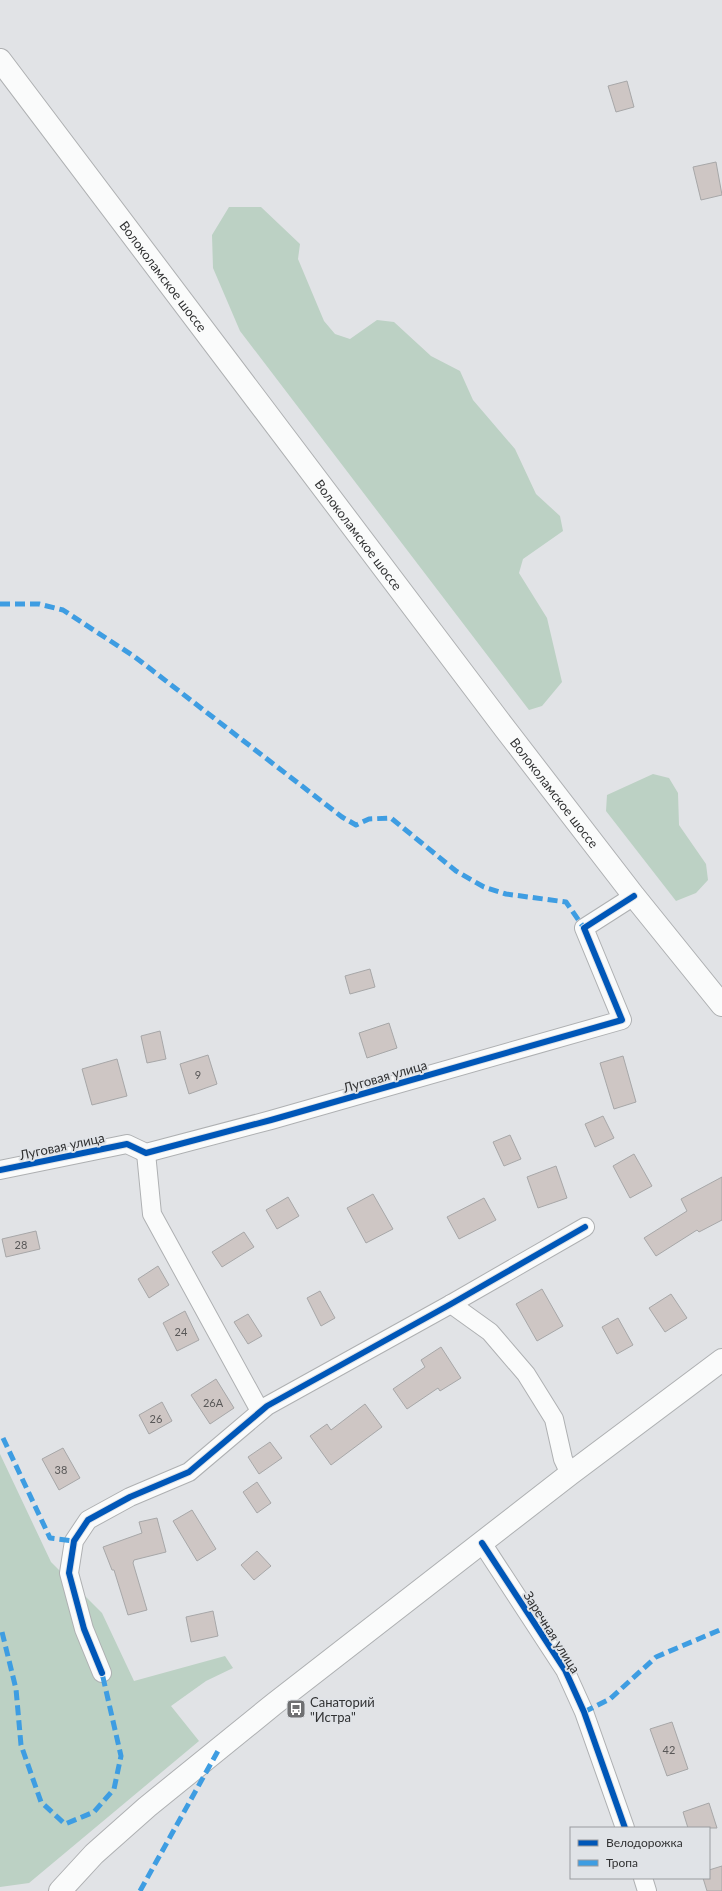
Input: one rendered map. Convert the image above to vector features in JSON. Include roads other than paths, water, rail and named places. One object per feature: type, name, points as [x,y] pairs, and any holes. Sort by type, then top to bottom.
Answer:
[{"type":"main road","name":"Волоколамское шоссе","points":[[0,60],[506,730],[634,896],[722,1005]]},
{"type":"main road","points":[[60,1891],[94,1854],[147,1807],[274,1704],[570,1474],[722,1360]]},
{"type":"street","name":"Луговая улица","points":[[0,1170],[127,1144],[146,1153],[271,1120],[622,1020],[584,928],[634,896]]},
{"type":"street","points":[[146,1153],[152,1214],[260,1411]]},
{"type":"street","points":[[102,1673],[84,1629],[69,1573],[74,1541],[88,1520],[130,1497],[189,1472],[260,1411],[585,1227]]},
{"type":"street","points":[[451,1304],[490,1332],[526,1374],[554,1419],[563,1460],[570,1474]]},
{"type":"street","name":"Заречная улица","points":[[482,1543],[565,1670],[584,1712],[625,1827]]},
{"type":"street","points":[[643,1879],[647,1891]]},
{"type":"place","name":"Санаторий \"Истра\"","points":[[296,1709]]}]
